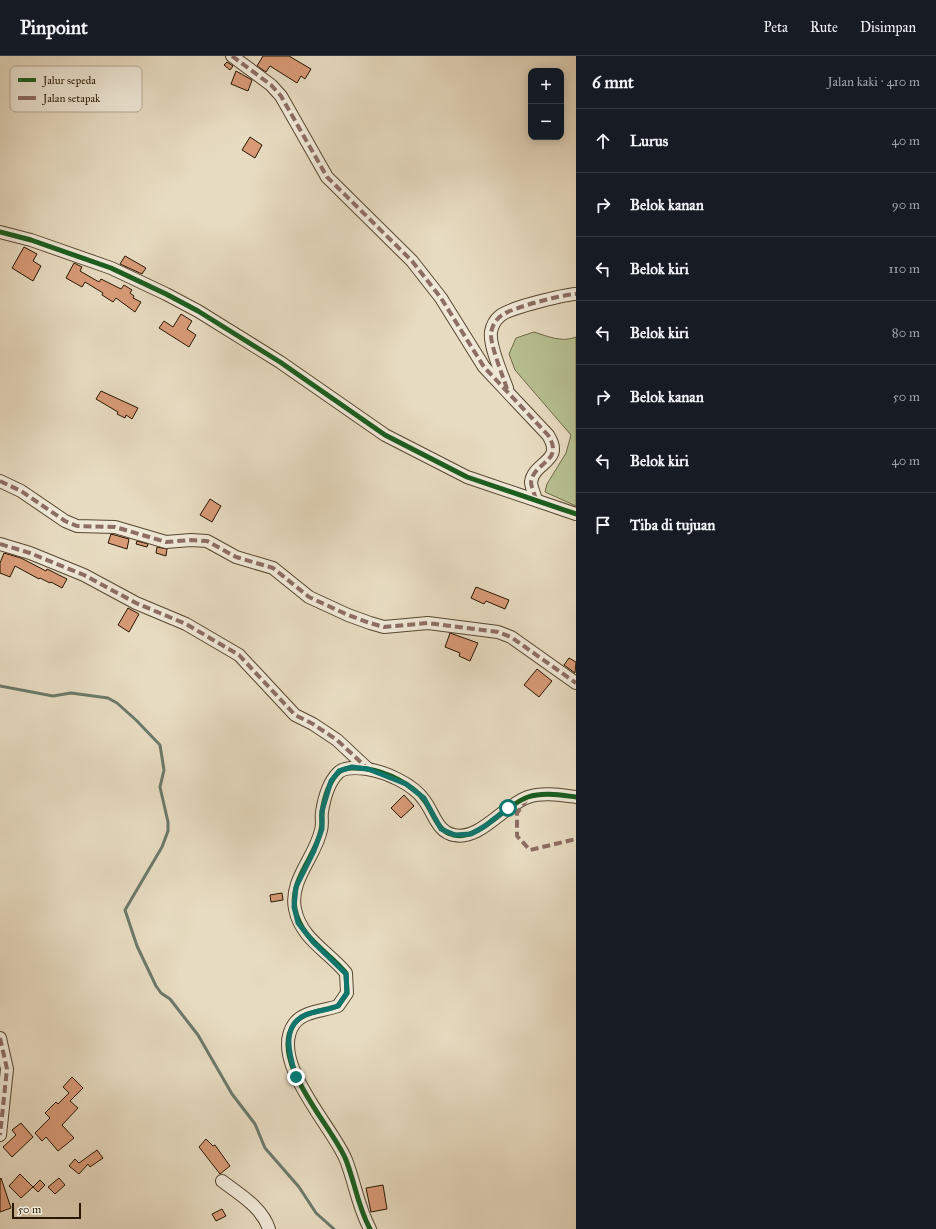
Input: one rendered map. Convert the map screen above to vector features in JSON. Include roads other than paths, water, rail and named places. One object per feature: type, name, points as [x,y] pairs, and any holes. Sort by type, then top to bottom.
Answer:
[{"type":"street","points":[[232,56],[271,85],[280,96],[328,176],[412,261],[441,298],[484,366],[548,435],[554,447],[552,454],[533,476],[531,484],[536,500]]},
{"type":"street","points":[[0,232],[31,240],[111,268],[166,294],[198,311],[280,362],[385,435],[467,477],[576,514]]},
{"type":"street","points":[[508,391],[492,342],[491,333],[494,324],[501,316],[511,310],[576,294]]},
{"type":"street","points":[[0,480],[21,491],[65,521],[78,526],[115,527],[166,542],[191,540],[207,541],[236,557],[273,568],[309,597],[348,615],[370,623],[384,627],[428,623],[498,632],[511,637],[576,683]]},
{"type":"street","points":[[0,544],[30,553],[84,575],[136,603],[186,624],[239,655],[295,715],[313,724],[337,740],[368,769]]},
{"type":"street","points":[[370,1229],[361,1213],[346,1159],[296,1077],[288,1052],[289,1034],[294,1024],[299,1019],[306,1014],[338,1006],[347,993],[346,974],[313,942],[298,923],[294,907],[296,887],[314,851],[322,829],[322,811],[331,781],[339,771],[352,767],[368,769],[406,784],[424,798],[441,829],[455,835],[471,834],[485,826],[508,808],[528,797],[555,794],[576,797]]},
{"type":"street","points":[[0,1038],[7,1069],[0,1135]]},
{"type":"street","points":[[222,1181],[251,1204],[266,1220],[269,1229]]},
{"type":"waterway","points":[[0,686],[53,696],[71,693],[108,698],[117,703],[136,720],[160,745],[164,770],[160,787],[168,822],[168,831],[162,847],[125,910],[137,946],[156,986],[161,993],[170,999],[198,1035],[232,1094],[255,1124],[265,1148],[299,1187],[316,1213],[334,1229]]}]
